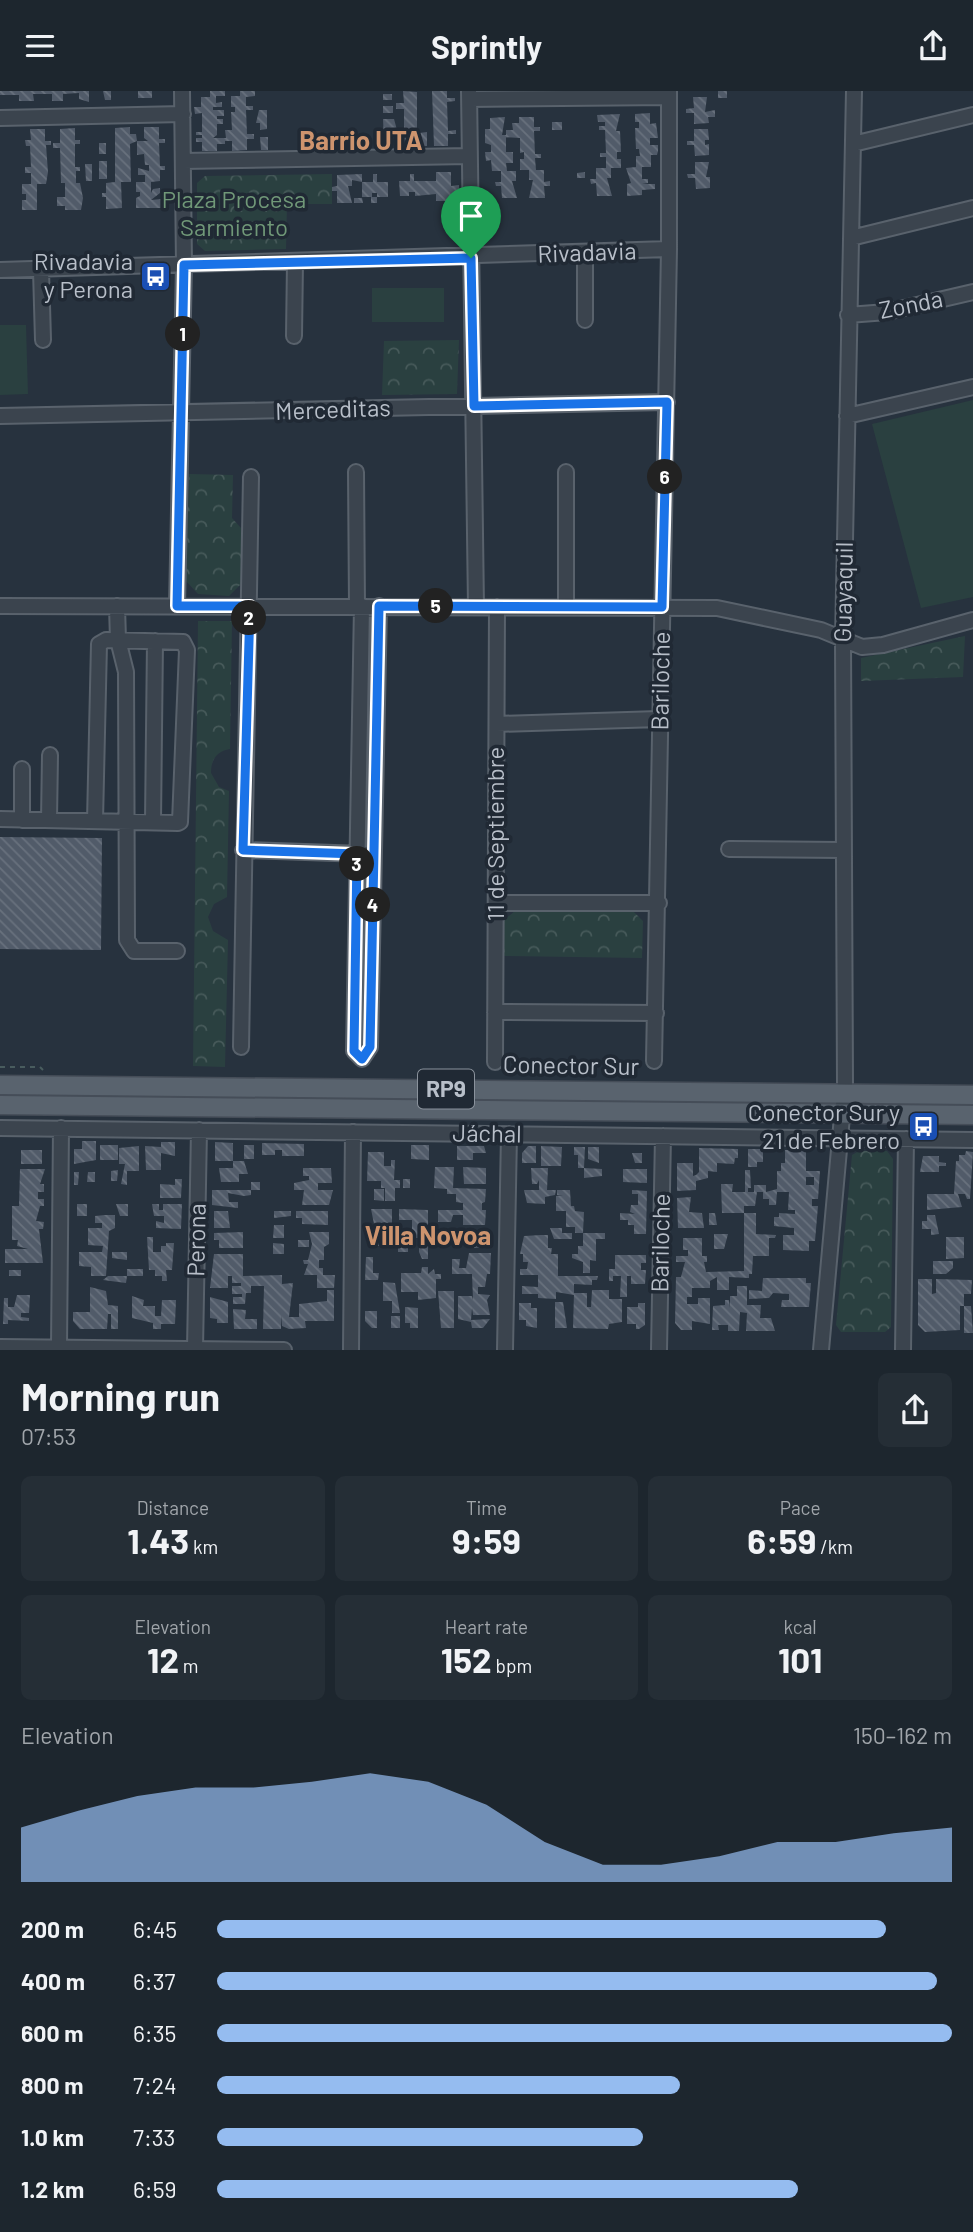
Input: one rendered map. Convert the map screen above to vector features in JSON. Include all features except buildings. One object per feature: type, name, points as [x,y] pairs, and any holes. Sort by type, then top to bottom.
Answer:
[{"type":"main road","name":"Conector Sur","points":[[0,1085],[973,1095]]},
{"type":"main road","name":"Conector Sur","points":[[0,1105],[973,1115]]},
{"type":"street","points":[[177,606],[184,265],[181,91]]},
{"type":"street","name":"Guayaquil","points":[[821,1350],[844,1093],[843,640],[854,91]]},
{"type":"street","points":[[476,607],[469,95],[669,94]]},
{"type":"street","name":"Bariloche","points":[[654,1061],[667,402],[669,94]]},
{"type":"street","points":[[0,118],[183,114]]},
{"type":"street","points":[[853,144],[973,115]]},
{"type":"street","points":[[183,162],[469,156]]},
{"type":"street","points":[[851,239],[973,208]]},
{"type":"street","name":"Rivadavia","points":[[0,270],[471,258],[669,249]]},
{"type":"street","points":[[585,253],[585,320]]},
{"type":"street","points":[[294,336],[295,262]]},
{"type":"street","points":[[41,270],[43,340]]},
{"type":"street","name":"Zonda","points":[[848,315],[887,312],[973,292]]},
{"type":"street","points":[[847,416],[973,387]]},
{"type":"street","name":"Merceditas","points":[[0,415],[182,414],[667,402]]},
{"type":"street","points":[[356,471],[360,606],[354,1051],[362,1059],[370,1047],[379,606]]},
{"type":"street","points":[[566,472],[566,607]]},
{"type":"street","points":[[241,1047],[251,477]]},
{"type":"street","points":[[0,606],[662,607],[740,611],[821,630],[862,646],[883,645],[973,619]]},
{"type":"street","points":[[117,606],[118,640],[126,672],[129,948],[134,951],[177,951]]},
{"type":"street","name":"11 de Septiembre","points":[[495,1062],[498,607]]},
{"type":"street","points":[[0,819],[178,823],[182,819],[187,650],[183,642],[102,640],[99,644],[95,821]]},
{"type":"street","points":[[153,822],[155,641]]},
{"type":"street","points":[[497,724],[659,719]]},
{"type":"street","points":[[49,820],[50,755]]},
{"type":"street","points":[[22,769],[22,820]]},
{"type":"street","points":[[729,849],[842,850]]},
{"type":"street","points":[[243,850],[374,855]]},
{"type":"street","points":[[495,903],[659,903]]},
{"type":"street","points":[[495,1012],[656,1013]]},
{"type":"street","name":"Jáchal","points":[[0,1128],[973,1140]]},
{"type":"street","points":[[59,1348],[61,1128]]},
{"type":"street","name":"Perona","points":[[195,1349],[199,1130]]},
{"type":"street","points":[[351,1350],[353,1132]]},
{"type":"street","points":[[505,1350],[509,1134]]},
{"type":"street","name":"Bariloche","points":[[659,1350],[663,1136]]},
{"type":"street","points":[[903,1350],[906,1139]]},
{"type":"street","points":[[0,1347],[284,1350]]},
{"type":"green space","name":"Plaza Procesa Sarmiento","points":[[332,174],[332,204],[287,204],[286,249],[205,251],[197,244],[197,183],[205,176]]},
{"type":"green space","points":[[372,288],[444,288],[444,322],[372,322]]},
{"type":"green space","points":[[0,325],[26,325],[28,394],[0,395]]},
{"type":"green space","points":[[459,340],[457,394],[382,395],[384,341]]},
{"type":"green space","points":[[973,400],[973,597],[921,608],[872,424]]},
{"type":"green space","points":[[189,474],[233,475],[232,518],[241,528],[241,584],[229,596],[198,594],[186,581]]},
{"type":"green space","points":[[198,621],[232,621],[230,749],[216,757],[211,773],[219,787],[229,791],[227,897],[214,904],[208,917],[213,931],[228,940],[225,1067],[193,1066]]},
{"type":"green space","points":[[367,631],[374,631],[369,843],[363,843]]},
{"type":"green space","points":[[965,636],[963,677],[861,681],[861,658]]},
{"type":"green space","points":[[362,859],[370,860],[366,1031],[359,1029]]},
{"type":"green space","points":[[515,911],[633,911],[643,921],[642,958],[502,956],[504,920]]},
{"type":"green space","points":[[0,1093],[779,1101],[755,1104],[0,1097]]},
{"type":"green space","points":[[859,1151],[887,1151],[893,1159],[891,1327],[885,1332],[841,1332],[836,1325],[852,1155]]},
{"type":"place","name":"Rivadavia y Perona","points":[[156,276]]},
{"type":"place","name":"Conector Sur y 21 de Febrero","points":[[923,1127]]},
{"type":"district","name":"Barrio UTA","points":[[361,141]]},
{"type":"district","name":"Villa Novoa","points":[[428,1236]]},
{"type":"route","points":[[471,258],[474,406],[667,402],[662,607],[379,606],[370,1047],[366,1057],[362,1059],[356,1057],[354,1051],[357,854],[243,850],[250,606],[177,606],[184,265],[471,258]]}]
